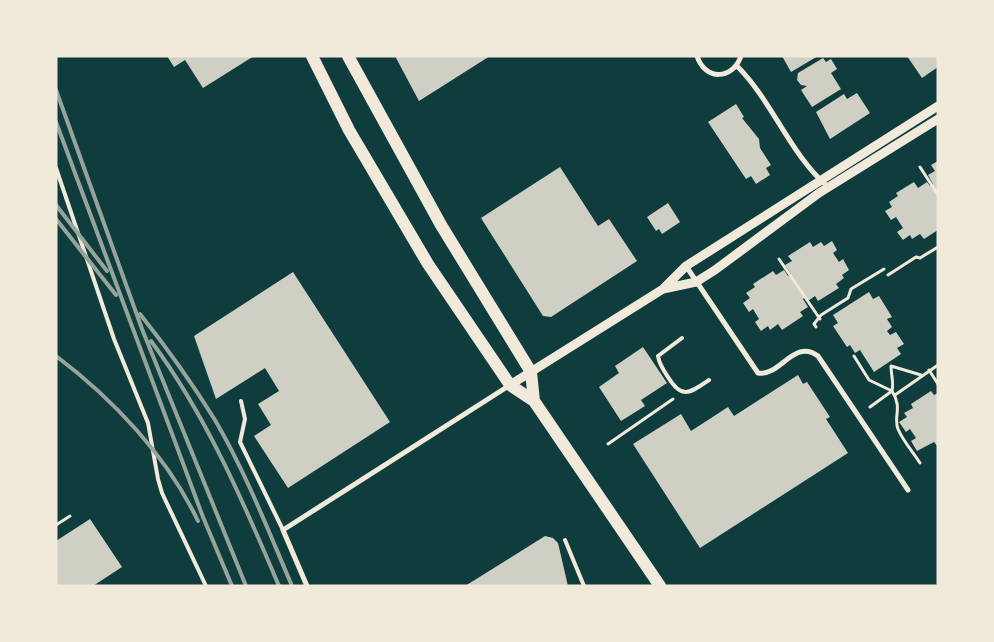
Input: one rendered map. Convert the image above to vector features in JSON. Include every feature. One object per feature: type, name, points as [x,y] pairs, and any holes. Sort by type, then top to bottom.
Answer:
[{"type":"main road","points":[[312,56],[349,130],[428,264],[510,385],[534,401],[660,586]]},
{"type":"main road","points":[[348,56],[441,225],[531,372],[534,401]]},
{"type":"street","points":[[697,56],[705,70],[713,74],[730,72],[737,66],[741,56]]},
{"type":"street","points":[[737,66],[754,85],[807,167],[828,187]]},
{"type":"street","points":[[307,586],[283,530],[663,289],[686,266],[938,106]]},
{"type":"street","points":[[663,289],[696,282],[828,187],[938,119]]},
{"type":"street","points":[[686,266],[758,373],[767,372],[800,352],[810,352],[818,356],[908,490]]},
{"type":"lane","points":[[56,168],[114,339],[148,423],[162,493],[206,586]]},
{"type":"lane","points":[[682,338],[663,351],[658,358],[673,385],[682,393],[688,392],[709,380]]},
{"type":"lane","points":[[241,401],[245,419],[240,442],[283,530]]},
{"type":"lane","points":[[565,540],[584,586]]},
{"type":"path","points":[[920,167],[938,195]]},
{"type":"path","points":[[888,275],[916,257],[920,258],[938,247]]},
{"type":"path","points":[[778,259],[820,319]]},
{"type":"path","points":[[816,327],[814,324],[820,319],[821,315],[848,298],[851,289],[884,269]]},
{"type":"path","points":[[854,356],[870,380],[894,393]]},
{"type":"path","points":[[870,406],[938,365]]},
{"type":"path","points":[[920,463],[897,427],[899,408],[894,393],[891,366],[921,375]]},
{"type":"path","points":[[929,370],[938,384]]},
{"type":"path","points":[[608,444],[682,393]]},
{"type":"path","points":[[56,525],[70,516]]},
{"type":"building","points":[[167,56],[254,56],[203,88],[185,60],[174,67]]},
{"type":"building","points":[[395,56],[490,56],[419,101]]},
{"type":"building","points":[[782,56],[818,56],[791,72]]},
{"type":"building","points":[[907,56],[938,56],[938,67],[922,78]]},
{"type":"building","points":[[823,58],[826,62],[831,59],[837,69],[831,73],[841,89],[812,107],[801,90],[807,86],[801,85],[797,80],[798,73]]},
{"type":"building","points":[[857,93],[870,113],[830,139],[816,112],[844,94],[847,99]]},
{"type":"building","points":[[736,104],[744,117],[742,118],[759,139],[760,148],[771,165],[766,168],[770,175],[756,184],[751,176],[746,179],[708,122]]},
{"type":"building","points":[[938,161],[938,230],[924,239],[920,234],[912,239],[910,235],[903,240],[897,232],[903,228],[896,217],[891,220],[885,211],[892,207],[889,202],[898,196],[896,193],[914,182],[918,188],[927,182],[930,186],[933,184],[928,175],[935,171],[931,165]]},
{"type":"building","points":[[560,167],[598,226],[609,219],[637,261],[551,317],[543,316],[481,218]]},
{"type":"building","points":[[668,203],[680,222],[662,234],[659,229],[656,231],[647,217]]},
{"type":"building","points":[[832,241],[837,250],[833,253],[839,262],[843,259],[849,270],[842,275],[844,278],[836,284],[839,288],[818,301],[815,296],[808,301],[805,297],[803,299],[808,307],[800,312],[803,316],[782,330],[778,324],[770,330],[768,326],[761,331],[755,322],[759,319],[753,309],[749,312],[743,303],[750,298],[746,293],[755,287],[753,284],[773,271],[776,275],[784,270],[788,276],[791,274],[785,265],[792,261],[788,256],[810,242],[813,247],[821,242],[824,246]]},
{"type":"building","points":[[293,272],[390,422],[288,488],[254,436],[271,425],[258,404],[279,391],[265,368],[216,399],[194,336]]},
{"type":"building","points":[[869,292],[873,299],[879,296],[892,317],[887,319],[892,327],[887,331],[890,335],[896,332],[904,344],[897,348],[901,354],[874,372],[860,350],[855,353],[850,345],[847,347],[833,326],[838,323],[833,315]]},
{"type":"building","points":[[643,347],[667,383],[641,400],[645,406],[621,421],[599,387],[619,373],[615,366]]},
{"type":"building","points":[[798,375],[803,384],[807,382],[830,417],[826,419],[848,453],[700,548],[633,444],[681,414],[691,431],[728,407],[734,416]]},
{"type":"building","points":[[931,391],[934,395],[938,393],[938,447],[934,442],[917,451],[911,441],[916,438],[910,429],[906,432],[899,422],[907,417],[904,413],[913,408],[911,404]]},
{"type":"building","points":[[90,519],[122,567],[93,586],[56,586],[56,541]]},
{"type":"building","points":[[545,536],[553,538],[558,543],[568,586],[465,586]]},
{"type":"railway","points":[[56,90],[142,329],[246,586]]},
{"type":"railway","points":[[56,122],[203,517],[232,586]]},
{"type":"railway","points":[[56,205],[107,271]]},
{"type":"railway","points":[[56,219],[116,295]]},
{"type":"railway","points":[[140,314],[170,353],[215,420],[237,460],[292,586]]},
{"type":"railway","points":[[151,341],[171,369],[222,459],[252,522],[279,586]]},
{"type":"railway","points":[[56,356],[98,391],[137,430],[171,474],[198,521]]}]
